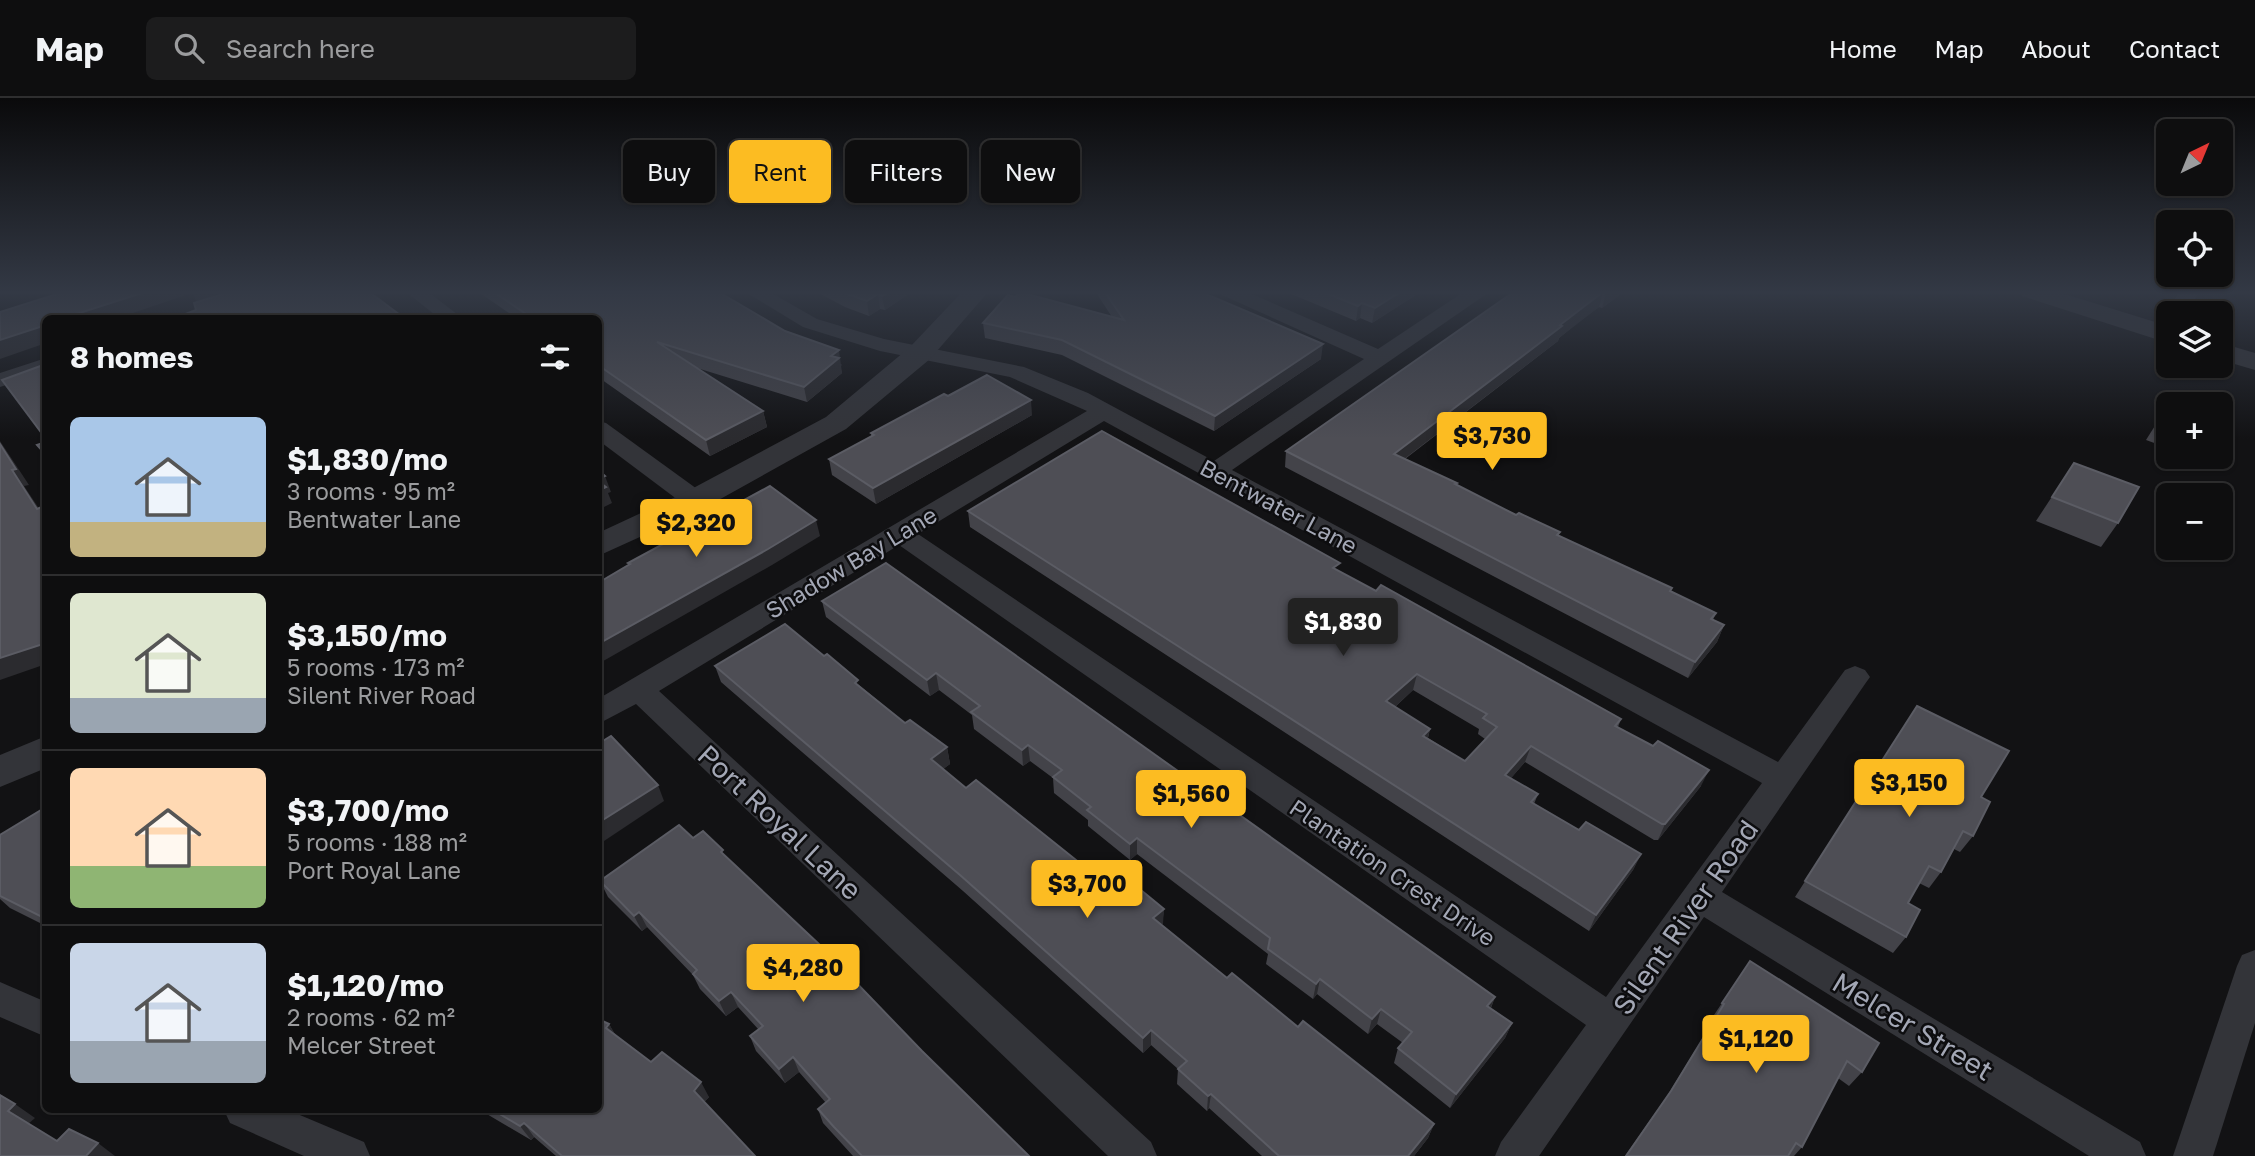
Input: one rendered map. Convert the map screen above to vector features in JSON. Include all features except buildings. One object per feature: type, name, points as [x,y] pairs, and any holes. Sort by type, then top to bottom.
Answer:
[{"type":"street","name":"Bentwater Lane","points":[[865,340],[1016,372],[1080,398],[1783,779]]},
{"type":"street","points":[[602,544],[695,500],[836,423],[920,353],[931,340]]},
{"type":"street","points":[[1341,340],[1380,358]]},
{"type":"street","points":[[1215,471],[1405,340]]},
{"type":"street","points":[[2233,355],[2255,362]]},
{"type":"street","points":[[0,380],[42,365]]},
{"type":"street","name":"Shadow Bay Lane","points":[[602,711],[1104,411]]},
{"type":"street","points":[[602,431],[695,500]]},
{"type":"street","name":"Plantation Crest Drive","points":[[899,533],[1611,1021]]},
{"type":"street","name":"Silent River Road","points":[[1514,1156],[1855,677]]},
{"type":"street","name":"Port Royal Lane","points":[[638,689],[1137,1156]]},
{"type":"street","points":[[0,753],[42,745]]},
{"type":"street","points":[[0,772],[42,753]]},
{"type":"street","name":"Melcer Street","points":[[1699,896],[2126,1156]]},
{"type":"street","points":[[2193,1156],[2255,966]]},
{"type":"street","points":[[0,999],[42,1018]]},
{"type":"street","points":[[251,1113],[350,1156]]}]
